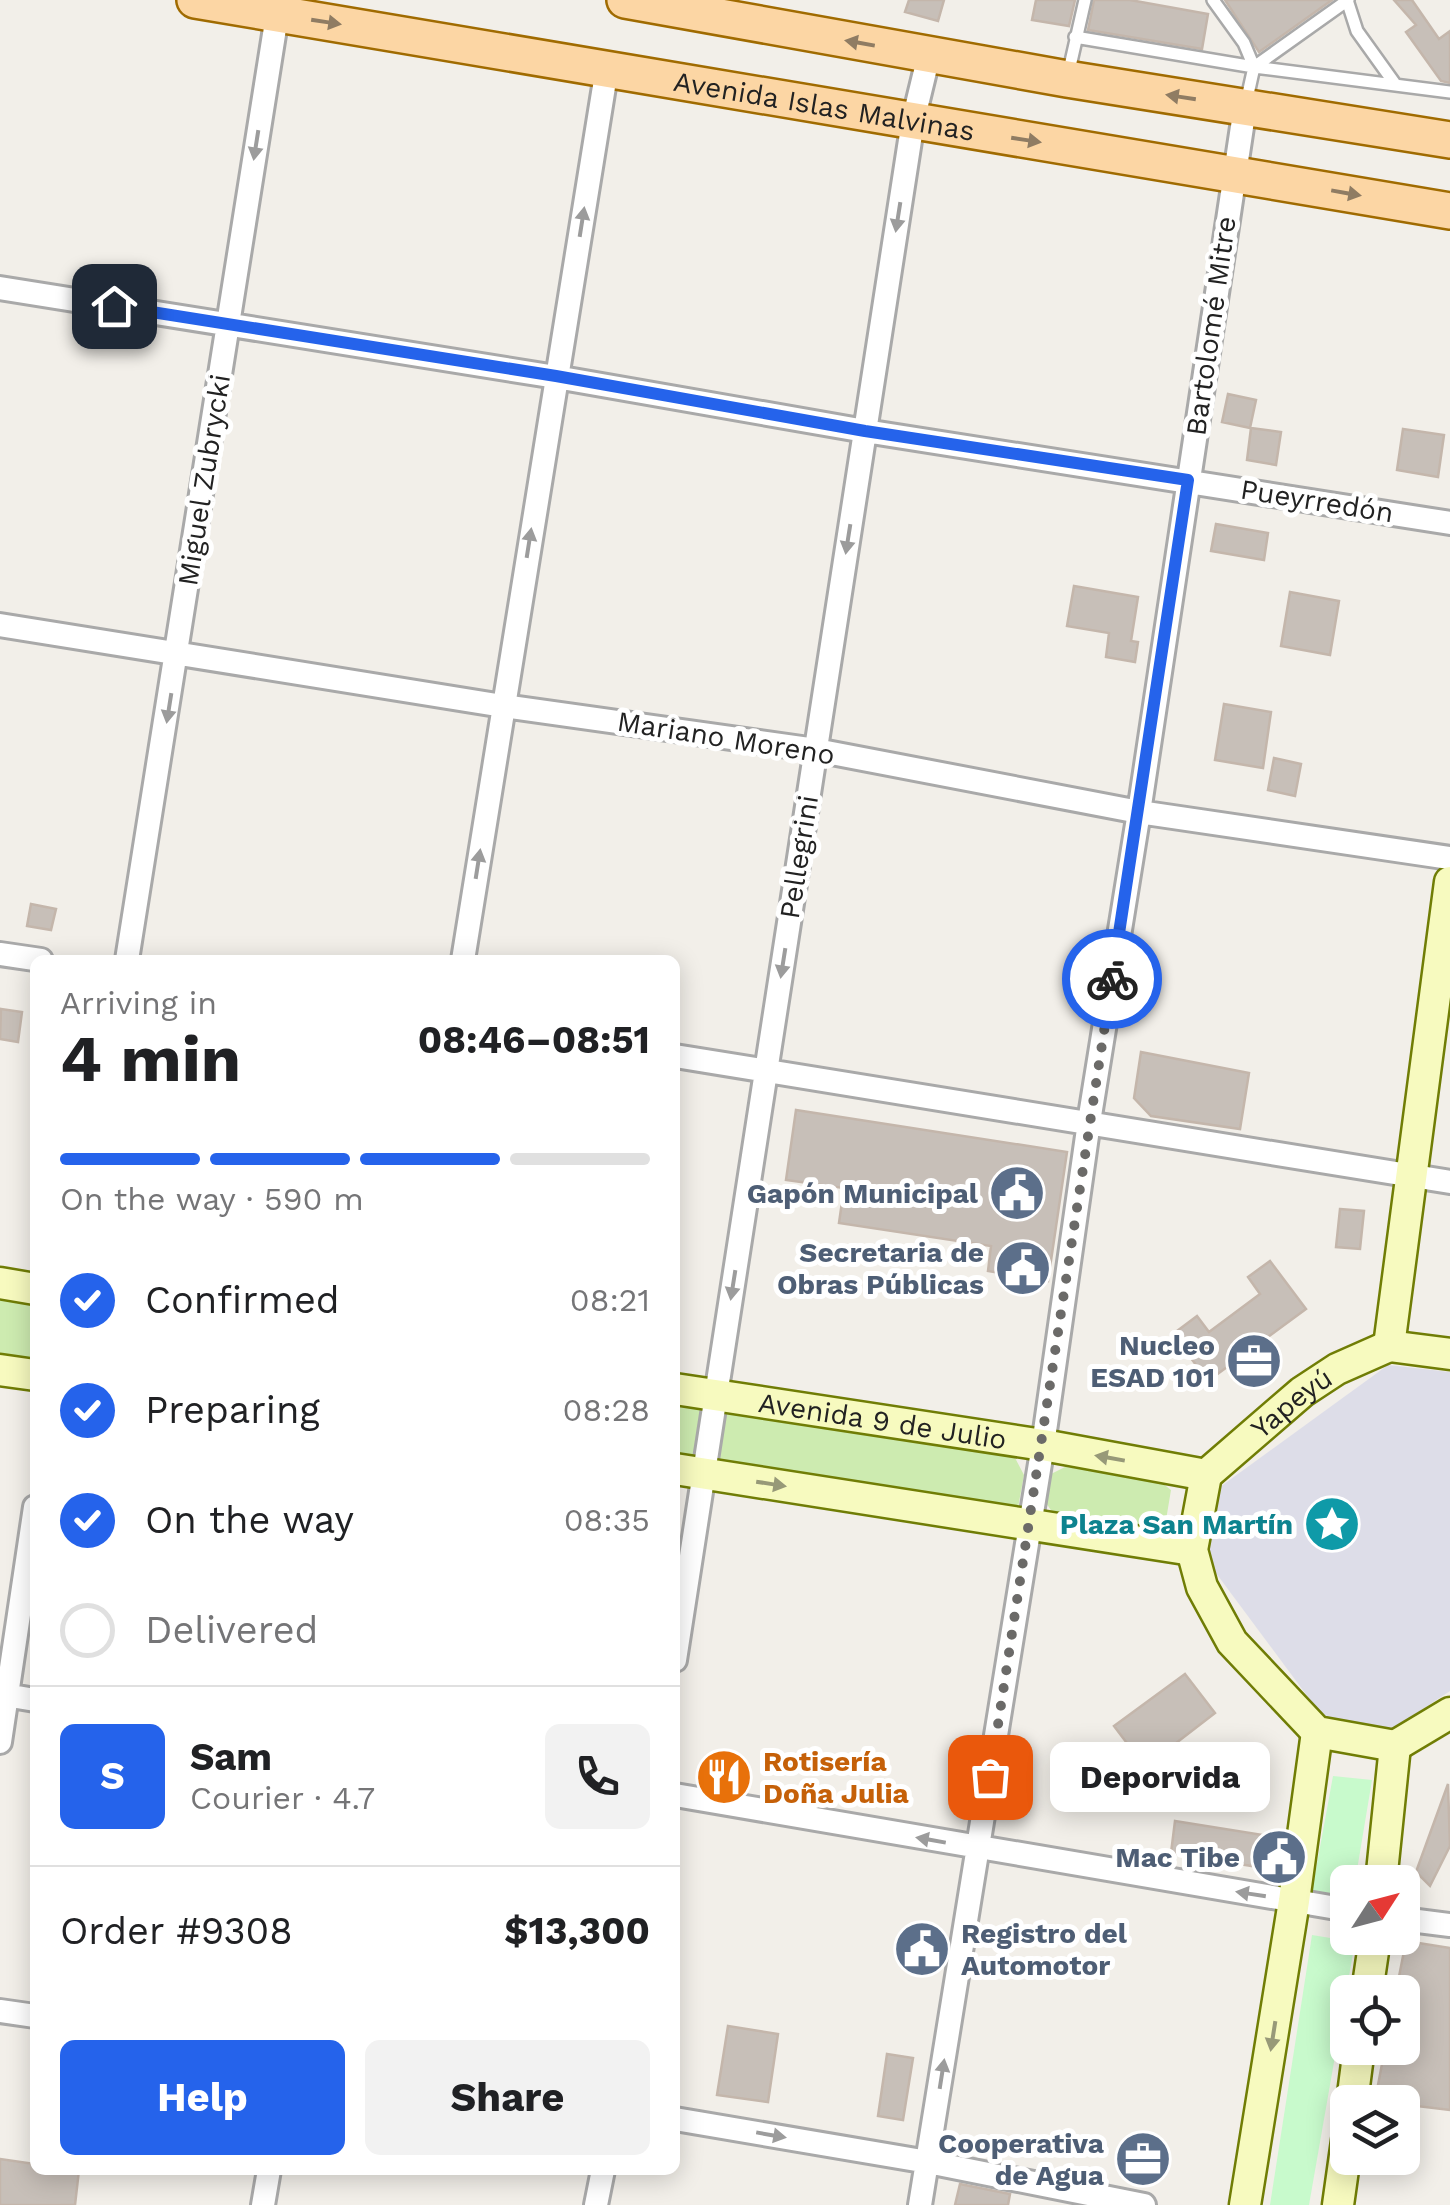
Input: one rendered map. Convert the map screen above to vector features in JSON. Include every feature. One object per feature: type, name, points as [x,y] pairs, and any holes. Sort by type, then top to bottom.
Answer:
[{"type":"main road","name":"Avenida Islas Malvinas","points":[[195,0],[278,7],[607,68],[1450,212]]},
{"type":"main road","points":[[624,0],[1067,79],[1450,140]]},
{"type":"main road","points":[[1450,882],[1390,1346],[1450,1354]]},
{"type":"main road","points":[[0,1283],[30,1288]]},
{"type":"main road","name":"Yapeyú","points":[[1206,1475],[1302,1392],[1338,1369],[1390,1346]]},
{"type":"main road","points":[[0,1370],[30,1374]]},
{"type":"main road","name":"Avenida 9 de Julio","points":[[680,1390],[1042,1445],[1206,1475]]},
{"type":"main road","points":[[690,1471],[1192,1550]]},
{"type":"main road","points":[[1206,1475],[1192,1550],[1202,1587],[1232,1642],[1316,1732],[1396,1746],[1450,1713]]},
{"type":"main road","points":[[1245,2205],[1294,1902],[1316,1732]]},
{"type":"main road","points":[[1383,1865],[1396,1746]]},
{"type":"main road","points":[[1338,2205],[1342,2175]]},
{"type":"street","name":"Miguel Zubrycki","points":[[128,955],[278,7]]},
{"type":"street","name":"Pellegrini","points":[[680,1597],[690,1471],[716,1395],[913,121],[929,55]]},
{"type":"street","points":[[463,955],[607,68]]},
{"type":"street","name":"Bartolomé Mitre","points":[[920,2205],[1030,1526],[1245,107]]},
{"type":"street","name":"Pueyrredón","points":[[0,288],[1450,523]]},
{"type":"street","name":"Mariano Moreno","points":[[0,625],[503,706],[816,750],[1139,812],[1450,858]]},
{"type":"street","points":[[0,954],[30,958]]},
{"type":"street","points":[[680,1057],[1450,1182]]},
{"type":"street","points":[[0,1742],[3,1695],[30,1536]]},
{"type":"street","points":[[3,1695],[30,1699]]},
{"type":"street","points":[[680,1796],[1330,1907]]},
{"type":"street","points":[[1420,1921],[1450,1925]]},
{"type":"street","points":[[0,2010],[30,2015]]},
{"type":"street","points":[[680,2120],[928,2162],[1144,2205]]},
{"type":"street","points":[[263,2205],[269,2175]]},
{"type":"street","points":[[596,2205],[601,2175]]},
{"type":"lane","points":[[1067,79],[1085,0]]},
{"type":"lane","points":[[1213,0],[1244,43],[1254,68],[1245,107]]},
{"type":"lane","points":[[1254,68],[1348,0],[1356,31],[1395,84]]},
{"type":"lane","points":[[1075,38],[1254,68],[1450,92]]},
{"type":"green space","points":[[0,1277],[30,1282],[28,1366],[0,1361]]},
{"type":"green space","points":[[680,1402],[709,1407],[698,1473],[680,1470]]},
{"type":"green space","points":[[721,1408],[1014,1456],[1024,1475],[1017,1513],[710,1474]]},
{"type":"green space","points":[[1065,1467],[1157,1479],[1171,1490],[1166,1520],[1149,1528],[1055,1516],[1044,1500],[1049,1475]]},
{"type":"green space","points":[[1333,1776],[1372,1780],[1358,1865],[1330,1865],[1330,1893],[1312,1891]]},
{"type":"green space","points":[[1312,1935],[1330,1938],[1330,1955],[1353,1955],[1349,1975],[1330,1975],[1330,2065],[1333,2065],[1309,2205],[1270,2205]]},
{"type":"shaded area","name":"Plaza San Martín","points":[[1388,1365],[1450,1372],[1450,1691],[1391,1730],[1328,1724],[1207,1561],[1220,1487]]},
{"type":"building","points":[[909,0],[944,0],[938,21],[905,12]]},
{"type":"building","points":[[1036,0],[1075,0],[1069,26],[1032,20]]},
{"type":"building","points":[[1094,0],[1130,0],[1208,14],[1202,49],[1088,30]]},
{"type":"building","points":[[1225,0],[1332,0],[1259,52]]},
{"type":"building","points":[[1394,0],[1412,0],[1439,39],[1450,31],[1450,83],[1441,81],[1406,32],[1416,25]]},
{"type":"building","points":[[1228,394],[1256,400],[1250,428],[1222,422]]},
{"type":"building","points":[[1251,428],[1281,432],[1276,465],[1247,460]]},
{"type":"building","points":[[1403,429],[1444,435],[1438,477],[1397,470]]},
{"type":"building","points":[[1216,524],[1268,533],[1264,560],[1211,551]]},
{"type":"building","points":[[1074,586],[1138,597],[1131,641],[1138,642],[1135,662],[1106,657],[1109,633],[1067,626]]},
{"type":"building","points":[[1290,592],[1339,601],[1330,655],[1281,646]]},
{"type":"building","points":[[1224,704],[1271,712],[1263,768],[1215,760]]},
{"type":"building","points":[[1274,758],[1301,764],[1295,796],[1268,790]]},
{"type":"building","points":[[31,904],[56,909],[51,930],[27,926]]},
{"type":"building","points":[[1,1009],[22,1012],[18,1042],[0,1039]]},
{"type":"building","points":[[1141,1052],[1249,1073],[1240,1129],[1151,1116],[1134,1098]]},
{"type":"building","points":[[796,1110],[1067,1152],[1048,1281],[988,1271],[991,1246],[839,1223],[844,1188],[786,1180]]},
{"type":"building","points":[[1340,1209],[1364,1211],[1360,1249],[1336,1247]]},
{"type":"building","points":[[1270,1261],[1306,1309],[1208,1381],[1173,1334],[1197,1316],[1209,1332],[1260,1294],[1248,1277]]},
{"type":"building","points":[[1185,1674],[1215,1713],[1145,1767],[1114,1726]]},
{"type":"building","points":[[1448,1784],[1450,1846],[1430,1886],[1420,1876],[1419,1865]]},
{"type":"building","points":[[1175,1821],[1269,1836],[1264,1868],[1171,1853]]},
{"type":"building","points":[[1420,1943],[1450,1948],[1450,2110],[1420,2106],[1420,2085],[1378,2085],[1382,2065],[1420,2065],[1420,1975],[1399,1975],[1403,1955],[1420,1955]]},
{"type":"building","points":[[728,2026],[778,2034],[768,2102],[717,2095]]},
{"type":"building","points":[[887,2054],[913,2058],[903,2120],[878,2116]]},
{"type":"building","points":[[0,2159],[30,2163],[30,2175],[78,2175],[75,2205],[0,2205]]},
{"type":"building","points":[[960,2184],[1010,2194],[1008,2205],[955,2205]]},
{"type":"way so far","points":[[990,1777],[1112,979]]},
{"type":"place","name":"Gapón Municipal","points":[[1017,1193]]},
{"type":"place","name":"Secretaria de Obras Públicas","points":[[1023,1268]]},
{"type":"place","name":"Nucleo ESAD 101","points":[[1254,1361]]},
{"type":"place","name":"Plaza San Martín","points":[[1332,1524]]},
{"type":"place","name":"Rotisería Doña Julia","points":[[724,1777]]},
{"type":"place","name":"Deporvida","points":[[990,1777]]},
{"type":"place","name":"Mac Tibe","points":[[1279,1857]]},
{"type":"place","name":"Registro del Automotor","points":[[922,1949]]},
{"type":"place","name":"Cooperativa de Agua","points":[[1143,2159]]},
{"type":"route","points":[[114,306],[556,376],[865,431],[1188,480],[1112,979]]}]
